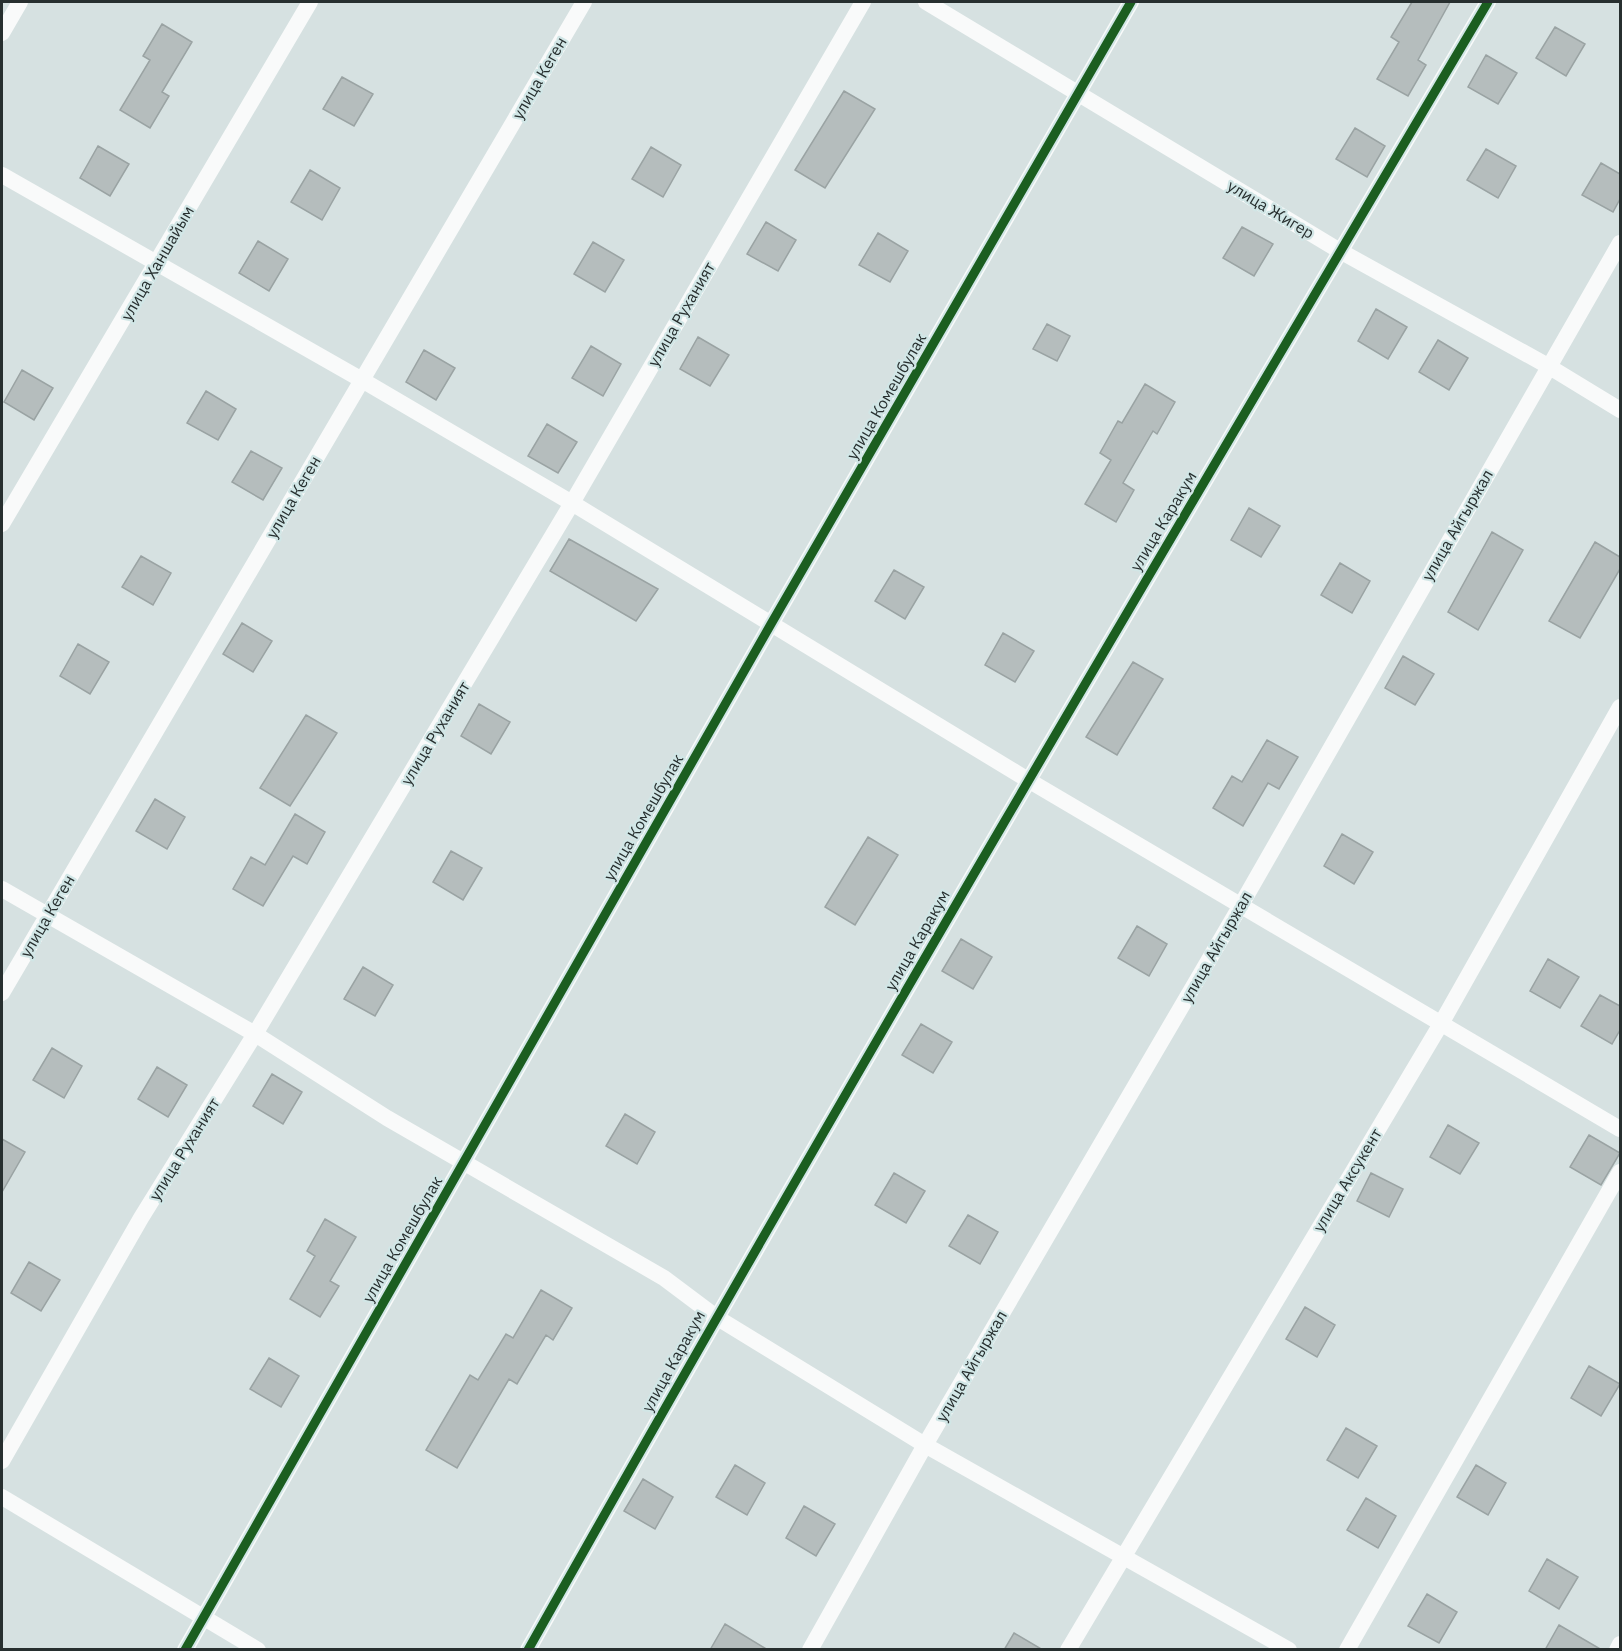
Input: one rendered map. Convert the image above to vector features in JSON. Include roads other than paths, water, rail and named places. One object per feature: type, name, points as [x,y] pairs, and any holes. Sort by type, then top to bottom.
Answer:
[{"type":"street","points":[[2,33],[20,2]]},
{"type":"street","name":"улица Ханшайым","points":[[2,524],[310,2]]},
{"type":"street","name":"улица Кеген","points":[[2,993],[584,2]]},
{"type":"street","name":"улица Руханият","points":[[2,1461],[141,1218],[255,1034],[572,503],[863,2]]},
{"type":"street","name":"улица Жигер","points":[[926,2],[1340,251],[1548,366],[1620,410]]},
{"type":"street","name":"улица Комешбулак","points":[[185,1650],[771,624],[1131,2]]},
{"type":"street","name":"улица Каракум","points":[[528,1650],[716,1317],[1028,780],[1488,2]]},
{"type":"street","points":[[2,176],[362,380],[572,503],[1028,780],[1620,1129]]},
{"type":"street","name":"улица Айгыржал","points":[[810,1650],[925,1445],[1241,905],[1620,243]]},
{"type":"street","name":"улица Аксукент","points":[[1068,1650],[1442,1022],[1620,707]]},
{"type":"street","points":[[2,889],[255,1034],[387,1118],[664,1278],[716,1317],[925,1445],[1289,1650]]},
{"type":"street","points":[[1347,1650],[1620,1172]]},
{"type":"street","points":[[2,1497],[258,1650]]},
{"type":"street","points":[[1617,1650],[1620,1644]]}]
